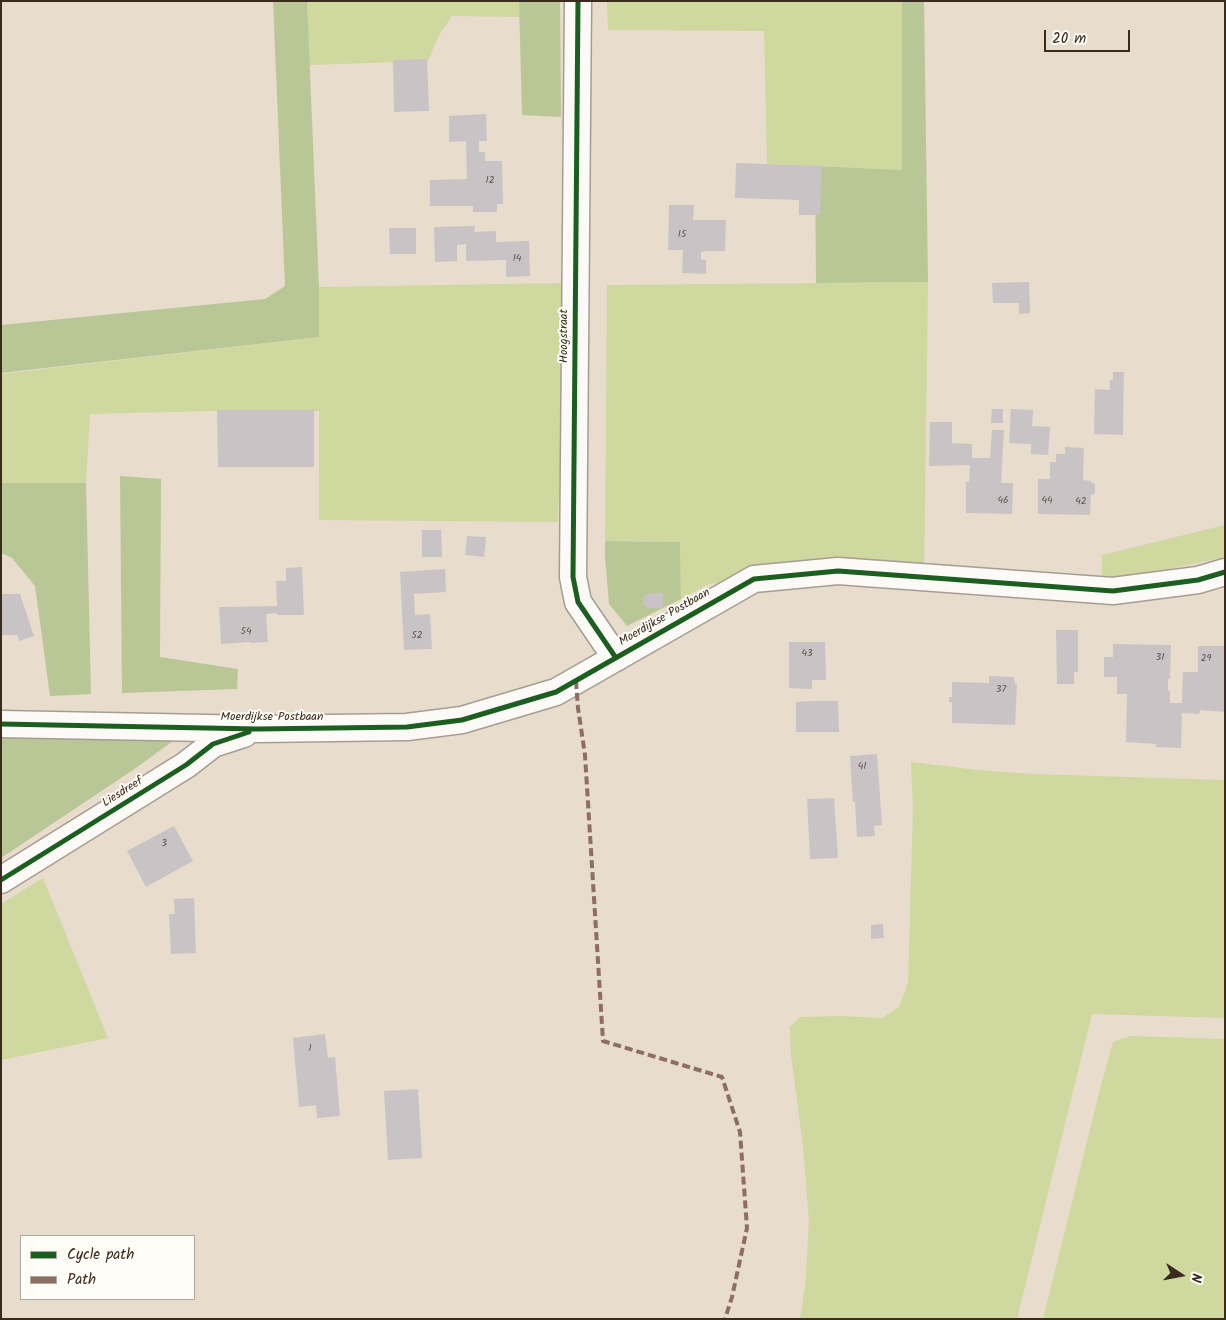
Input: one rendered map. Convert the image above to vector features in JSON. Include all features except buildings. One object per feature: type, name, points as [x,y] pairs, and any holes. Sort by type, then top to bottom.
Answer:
[{"type":"street","name":"Hoogstraat","points":[[578,1],[573,577],[578,602],[616,658]]},
{"type":"street","name":"Moerdijkse Postbaan","points":[[1,724],[257,729],[407,727],[462,720],[556,692],[754,578],[838,571],[1113,590],[1198,580],[1225,572]]},
{"type":"street","name":"Liesdreef","points":[[1,880],[186,765],[213,744],[257,729]]},
{"type":"green space","points":[[273,1],[307,1],[319,287],[319,337],[1,373],[1,325],[265,299],[285,286]]},
{"type":"green space","points":[[307,1],[519,1],[520,17],[452,16],[439,35],[428,61],[309,65]]},
{"type":"green space","points":[[519,1],[560,1],[561,117],[522,115]]},
{"type":"green space","points":[[607,1],[902,1],[902,170],[767,164],[764,31],[608,30]]},
{"type":"green space","points":[[902,1],[924,1],[928,282],[816,283],[815,166],[902,170]]},
{"type":"green space","points":[[928,282],[924,576],[760,576],[709,584],[681,599],[680,542],[605,541],[607,285]]},
{"type":"green space","points":[[561,283],[561,435],[558,522],[319,520],[319,411],[90,414],[86,483],[1,483],[1,374],[318,337],[319,287]]},
{"type":"green space","points":[[120,476],[161,479],[160,657],[238,669],[237,689],[122,693]]},
{"type":"green space","points":[[1,483],[86,483],[91,694],[50,696],[35,586],[12,558],[1,553]]},
{"type":"green space","points":[[1225,525],[1225,557],[1156,572],[1102,580],[1102,555]]},
{"type":"green space","points":[[605,541],[680,542],[681,599],[627,626],[609,604]]},
{"type":"green space","points":[[184,733],[133,770],[1,858],[1,738]]},
{"type":"green space","points":[[911,762],[1033,774],[1225,780],[1225,1018],[1092,1014],[1017,1319],[800,1319],[805,1287],[809,1222],[803,1146],[791,1055],[790,1027],[800,1017],[882,1018],[899,1007],[908,983],[913,807]]},
{"type":"green space","points":[[43,878],[108,1038],[1,1060],[1,904]]},
{"type":"green space","points":[[1131,1036],[1225,1039],[1225,1319],[1043,1319],[1113,1042]]},
{"type":"marked path","points":[[576,681],[585,755],[603,1041],[722,1077],[740,1132],[747,1228],[732,1297],[725,1319]]},
{"type":"cycle path","points":[[578,1],[573,577],[578,602],[616,658]]},
{"type":"cycle path","points":[[1,724],[257,729],[407,727],[462,720],[556,692],[754,579],[838,571],[1113,591],[1198,580],[1225,572]]},
{"type":"cycle path","points":[[1,880],[186,765],[213,744],[249,732]]}]
